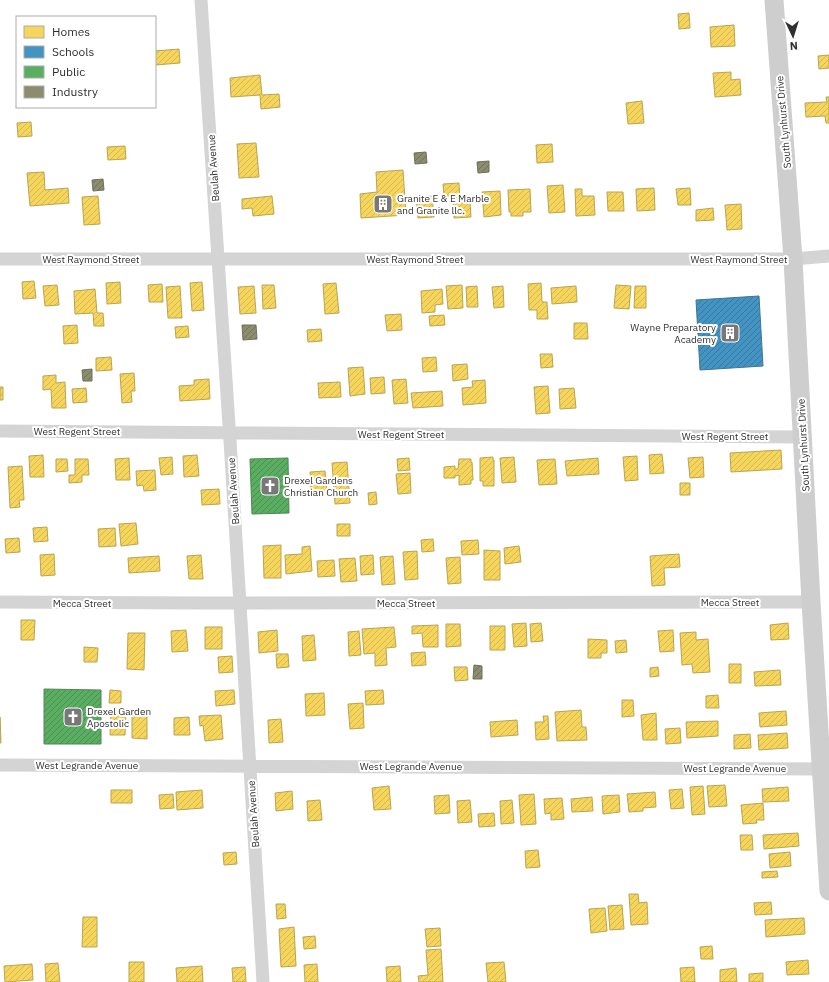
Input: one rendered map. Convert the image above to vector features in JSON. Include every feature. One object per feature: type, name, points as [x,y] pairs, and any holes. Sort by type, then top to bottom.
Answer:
[{"type":"main road","name":"South Lynhurst Drive","points":[[774,0],[794,259],[811,602],[829,891]]},
{"type":"street","name":"Beulah Avenue","points":[[201,0],[220,259],[229,433],[263,982]]},
{"type":"street","name":"West Raymond Street","points":[[0,259],[794,259],[829,256]]},
{"type":"street","name":"West Regent Street","points":[[0,431],[802,437]]},
{"type":"street","name":"Mecca Street","points":[[0,602],[811,602]]},
{"type":"street","name":"West Legrande Avenue","points":[[0,765],[822,769]]},
{"type":"building: Homes","points":[[689,13],[690,28],[679,29],[678,14]]},
{"type":"building: Homes","points":[[734,25],[735,46],[711,47],[710,27]]},
{"type":"building: Homes","points":[[179,49],[180,63],[156,65],[156,51]]},
{"type":"building: Homes","points":[[829,55],[829,68],[819,69],[818,56]]},
{"type":"building: Homes","points":[[731,72],[731,80],[740,79],[741,95],[715,97],[713,73]]},
{"type":"building: Homes","points":[[260,75],[262,95],[279,94],[280,107],[261,109],[260,95],[231,97],[230,78]]},
{"type":"building: Homes","points":[[826,97],[829,97],[829,123],[826,123],[825,116],[806,117],[805,103],[827,102]]},
{"type":"building: Homes","points":[[642,101],[644,123],[628,124],[626,103]]},
{"type":"building: Homes","points":[[31,122],[32,136],[18,137],[17,123]]},
{"type":"building: Homes","points":[[256,143],[259,177],[239,178],[237,144]]},
{"type":"building: Homes","points":[[552,144],[553,162],[537,163],[536,145]]},
{"type":"building: Homes","points":[[125,146],[126,159],[108,160],[107,147]]},
{"type":"building: Homes","name":"Granite E & E Marble and Granite llc.","points":[[403,170],[406,215],[361,218],[360,194],[377,192],[376,172]]},
{"type":"building: Homes","points":[[44,172],[45,190],[68,188],[69,203],[30,206],[27,173]]},
{"type":"building: Homes","points":[[459,183],[460,202],[470,202],[471,217],[454,218],[453,196],[444,196],[443,184]]},
{"type":"building: Homes","points":[[563,185],[565,212],[549,213],[547,186]]},
{"type":"building: Homes","points":[[654,188],[655,210],[637,211],[636,189]]},
{"type":"building: Homes","points":[[690,188],[691,205],[678,205],[676,189]]},
{"type":"building: Homes","points":[[530,189],[531,212],[523,212],[523,216],[511,216],[511,212],[509,212],[508,190]]},
{"type":"building: Homes","points":[[575,189],[582,189],[582,196],[594,196],[595,215],[576,216]]},
{"type":"building: Homes","points":[[500,191],[501,215],[484,217],[482,192]]},
{"type":"building: Homes","points":[[607,192],[623,192],[624,211],[608,211]]},
{"type":"building: Homes","points":[[98,196],[100,224],[84,225],[82,197]]},
{"type":"building: Homes","points":[[272,196],[274,214],[253,216],[252,208],[242,209],[242,199]]},
{"type":"building: Homes","points":[[432,196],[434,217],[418,218],[416,197]]},
{"type":"building: Homes","points":[[741,204],[742,229],[727,230],[725,205]]},
{"type":"building: Homes","points":[[713,208],[714,220],[696,221],[696,210]]},
{"type":"building: Homes","points":[[34,281],[36,298],[23,299],[22,282]]},
{"type":"building: Homes","points":[[120,282],[121,303],[107,304],[106,283]]},
{"type":"building: Homes","points":[[202,282],[204,310],[192,311],[190,283]]},
{"type":"building: Homes","points":[[336,283],[339,313],[325,314],[323,284]]},
{"type":"building: Homes","points":[[541,283],[542,302],[547,302],[548,319],[537,319],[537,310],[529,310],[528,284]]},
{"type":"building: Homes","points":[[162,284],[163,302],[149,302],[148,285]]},
{"type":"building: Homes","points":[[57,285],[59,305],[45,306],[43,286]]},
{"type":"building: Homes","points":[[262,285],[274,285],[276,308],[263,309]]},
{"type":"building: Homes","points":[[462,285],[463,308],[448,309],[446,286]]},
{"type":"building: Homes","points":[[616,285],[631,286],[629,309],[614,308]]},
{"type":"building: Homes","points":[[180,286],[182,318],[168,318],[166,287]]},
{"type":"building: Homes","points":[[254,286],[256,313],[240,314],[238,287]]},
{"type":"building: Homes","points":[[477,286],[478,307],[467,307],[466,287]]},
{"type":"building: Homes","points":[[503,286],[504,307],[494,308],[492,287]]},
{"type":"building: Homes","points":[[576,286],[577,302],[552,304],[551,288]]},
{"type":"building: Homes","points":[[635,286],[646,286],[646,308],[634,308]]},
{"type":"building: Homes","points":[[95,289],[97,313],[103,313],[104,326],[94,326],[93,313],[75,314],[74,291]]},
{"type":"building: Homes","points":[[442,289],[443,304],[435,305],[435,312],[422,313],[421,291]]},
{"type":"building: Homes","points":[[401,314],[402,330],[387,331],[385,315]]},
{"type":"building: Homes","points":[[444,315],[445,325],[430,326],[429,316]]},
{"type":"building: Homes","points":[[574,323],[587,323],[588,339],[574,339]]},
{"type":"building: Homes","points":[[77,325],[78,343],[64,344],[63,326]]},
{"type":"building: Homes","points":[[188,326],[189,337],[176,338],[175,327]]},
{"type":"building: Homes","points":[[321,329],[322,341],[308,342],[307,330]]},
{"type":"building: Homes","points":[[540,354],[552,354],[553,367],[541,368]]},
{"type":"building: Homes","points":[[111,357],[112,370],[96,371],[96,358]]},
{"type":"building: Homes","points":[[436,357],[437,371],[423,372],[422,358]]},
{"type":"building: Homes","points":[[467,364],[468,379],[453,381],[452,365]]},
{"type":"building: Homes","points":[[363,367],[365,394],[350,396],[348,368]]},
{"type":"building: Homes","points":[[134,373],[135,391],[131,391],[132,402],[122,403],[120,374]]},
{"type":"building: Homes","points":[[56,375],[56,383],[65,382],[66,408],[52,408],[51,389],[43,390],[43,376]]},
{"type":"building: Homes","points":[[384,377],[385,393],[371,394],[370,378]]},
{"type":"building: Homes","points":[[209,379],[210,399],[180,401],[179,386],[194,385],[194,380]]},
{"type":"building: Homes","points":[[406,379],[408,403],[394,404],[392,380]]},
{"type":"building: Homes","points":[[485,380],[486,403],[463,405],[462,388],[473,387],[472,381]]},
{"type":"building: Homes","points":[[340,382],[341,397],[319,398],[318,383]]},
{"type":"building: Homes","points":[[548,386],[550,413],[536,414],[534,387]]},
{"type":"building: Homes","points":[[0,387],[3,387],[3,400],[0,400]]},
{"type":"building: Homes","points":[[86,388],[87,402],[73,403],[72,389]]},
{"type":"building: Homes","points":[[574,388],[576,408],[560,409],[559,389]]},
{"type":"building: Homes","points":[[442,391],[443,406],[413,408],[411,393]]},
{"type":"building: Homes","points":[[781,450],[782,469],[731,472],[730,453]]},
{"type":"building: Homes","points":[[662,454],[664,473],[650,474],[649,455]]},
{"type":"building: Homes","points":[[43,455],[44,477],[30,477],[29,456]]},
{"type":"building: Homes","points":[[197,455],[199,476],[184,477],[183,456]]},
{"type":"building: Homes","points":[[637,456],[638,480],[625,481],[623,457]]},
{"type":"building: Homes","points":[[172,457],[173,474],[161,475],[159,458]]},
{"type":"building: Homes","points":[[493,457],[494,486],[483,486],[483,481],[480,481],[480,458]]},
{"type":"building: Homes","points":[[514,457],[516,482],[502,483],[500,458]]},
{"type":"building: Homes","points":[[703,457],[704,477],[690,478],[688,458]]},
{"type":"building: Homes","points":[[129,458],[130,480],[116,480],[115,459]]},
{"type":"building: Homes","points":[[409,458],[410,470],[398,471],[397,459]]},
{"type":"building: Homes","points":[[598,458],[599,474],[567,476],[565,461]]},
{"type":"building: Homes","points":[[56,459],[67,459],[68,471],[56,472]]},
{"type":"building: Homes","points":[[75,459],[88,459],[89,475],[82,475],[82,482],[69,483],[69,475],[75,475]]},
{"type":"building: Homes","points":[[459,459],[471,459],[473,480],[471,480],[471,484],[459,485],[459,475],[455,476],[455,478],[444,478],[444,467],[455,466],[455,469],[458,469]]},
{"type":"building: Homes","points":[[555,459],[557,484],[539,485],[537,460]]},
{"type":"building: Homes","points":[[347,462],[350,503],[335,504],[332,463]]},
{"type":"building: Homes","points":[[22,466],[24,500],[19,500],[20,507],[10,508],[8,467]]},
{"type":"building: Homes","points":[[155,470],[156,490],[144,491],[143,485],[137,486],[136,471]]},
{"type":"building: Homes","points":[[325,471],[327,491],[311,492],[310,472]]},
{"type":"building: Homes","points":[[410,473],[411,493],[398,494],[396,474]]},
{"type":"building: Homes","points":[[680,483],[690,483],[690,495],[680,495]]},
{"type":"building: Homes","points":[[219,489],[220,504],[202,505],[201,490]]},
{"type":"building: Homes","points":[[376,492],[377,504],[369,505],[368,493]]},
{"type":"building: Homes","points":[[136,523],[138,544],[121,546],[119,524]]},
{"type":"building: Homes","points":[[337,524],[350,524],[350,536],[337,536]]},
{"type":"building: Homes","points":[[47,527],[48,541],[34,542],[33,528]]},
{"type":"building: Homes","points":[[115,528],[116,546],[99,547],[98,529]]},
{"type":"building: Homes","points":[[19,538],[20,552],[6,553],[5,539]]},
{"type":"building: Homes","points":[[433,539],[434,551],[422,552],[421,540]]},
{"type":"building: Homes","points":[[478,540],[479,554],[462,555],[461,541]]},
{"type":"building: Homes","points":[[281,545],[281,578],[264,578],[263,546]]},
{"type":"building: Homes","points":[[310,546],[312,571],[286,574],[285,555],[302,554],[302,547]]},
{"type":"building: Homes","points":[[519,546],[521,562],[505,564],[504,548]]},
{"type":"building: Homes","points":[[484,550],[500,551],[500,580],[484,580]]},
{"type":"building: Homes","points":[[417,551],[418,579],[405,580],[403,552]]},
{"type":"building: Homes","points":[[54,554],[55,575],[41,576],[40,555]]},
{"type":"building: Homes","points":[[679,554],[680,567],[664,568],[665,585],[652,586],[650,556]]},
{"type":"building: Homes","points":[[201,555],[203,579],[189,579],[187,556]]},
{"type":"building: Homes","points":[[373,555],[374,574],[361,575],[360,556]]},
{"type":"building: Homes","points":[[159,556],[160,571],[129,573],[128,558]]},
{"type":"building: Homes","points":[[393,556],[395,584],[382,585],[380,557]]},
{"type":"building: Homes","points":[[460,557],[461,583],[448,584],[446,558]]},
{"type":"building: Homes","points":[[355,558],[357,581],[341,582],[339,559]]},
{"type":"building: Homes","points":[[334,560],[335,576],[318,577],[317,561]]},
{"type":"building: Homes","points":[[21,620],[35,620],[34,640],[21,640]]},
{"type":"building: Homes","points":[[526,623],[527,646],[514,647],[512,624]]},
{"type":"building: Homes","points":[[541,623],[543,641],[531,642],[530,624]]},
{"type":"building: Homes","points":[[788,623],[789,639],[771,640],[770,625]]},
{"type":"building: Homes","points":[[446,624],[460,624],[461,646],[446,647]]},
{"type":"building: Homes","points":[[438,625],[438,647],[423,647],[422,633],[412,634],[412,626]]},
{"type":"building: Homes","points":[[490,626],[505,626],[505,650],[490,650]]},
{"type":"building: Homes","points":[[205,627],[222,627],[222,649],[205,649]]},
{"type":"building: Homes","points":[[394,627],[396,647],[386,648],[387,665],[375,666],[375,653],[364,654],[362,629]]},
{"type":"building: Homes","points":[[186,630],[188,651],[172,652],[171,631]]},
{"type":"building: Homes","points":[[277,630],[278,651],[259,653],[258,632]]},
{"type":"building: Homes","points":[[673,630],[674,651],[660,652],[658,631]]},
{"type":"building: Homes","points":[[359,631],[361,655],[349,656],[348,632]]},
{"type":"building: Homes","points":[[696,632],[696,640],[708,639],[710,672],[693,673],[692,664],[682,665],[680,633]]},
{"type":"building: Homes","points":[[128,633],[145,633],[144,670],[127,669]]},
{"type":"building: Homes","points":[[314,635],[316,660],[303,661],[302,636]]},
{"type":"building: Homes","points":[[588,639],[607,640],[607,653],[601,653],[601,658],[588,658]]},
{"type":"building: Homes","points":[[626,640],[627,652],[616,653],[615,641]]},
{"type":"building: Homes","points":[[84,647],[98,648],[97,662],[84,662]]},
{"type":"building: Homes","points":[[425,652],[426,665],[412,666],[411,653]]},
{"type":"building: Homes","points":[[276,654],[288,654],[289,667],[277,668]]},
{"type":"building: Homes","points":[[232,656],[233,672],[219,673],[218,657]]},
{"type":"building: Homes","points":[[729,664],[741,664],[741,683],[729,683]]},
{"type":"building: Homes","points":[[454,667],[467,667],[468,680],[455,681]]},
{"type":"building: Homes","points":[[658,667],[659,676],[650,677],[650,668]]},
{"type":"building: Homes","points":[[780,670],[781,685],[755,686],[754,672]]},
{"type":"building: Homes","points":[[110,690],[121,691],[121,703],[109,703]]},
{"type":"building: Homes","points":[[234,690],[235,704],[216,706],[215,691]]},
{"type":"building: Homes","points":[[383,690],[384,704],[366,705],[365,691]]},
{"type":"building: Homes","points":[[324,693],[325,715],[306,716],[305,694]]},
{"type":"building: Homes","points":[[718,695],[719,708],[706,708],[706,696]]},
{"type":"building: Homes","points":[[622,700],[633,700],[634,716],[622,717]]},
{"type":"building: Homes","points":[[363,703],[364,728],[350,729],[348,704]]},
{"type":"building: Homes","points":[[111,709],[126,710],[125,735],[110,735]]},
{"type":"building: Homes","points":[[132,710],[147,710],[147,739],[132,738]]},
{"type":"building: Homes","points":[[581,710],[582,727],[586,727],[587,740],[557,741],[555,712]]},
{"type":"building: Homes","points":[[786,711],[787,725],[760,727],[759,713]]},
{"type":"building: Homes","points":[[656,713],[657,740],[643,740],[641,715]]},
{"type":"building: Homes","points":[[221,715],[223,739],[205,741],[203,725],[200,726],[199,716]]},
{"type":"building: Homes","points":[[543,716],[548,716],[549,739],[536,740],[535,722],[544,722]]},
{"type":"building: Homes","points":[[0,717],[1,743],[0,743]]},
{"type":"building: Homes","points":[[189,717],[190,735],[174,735],[174,718]]},
{"type":"building: Homes","points":[[281,719],[283,742],[269,743],[268,720]]},
{"type":"building: Homes","points":[[517,720],[518,735],[491,737],[490,722]]},
{"type":"building: Homes","points":[[718,721],[718,736],[687,738],[686,722]]},
{"type":"building: Homes","points":[[680,728],[681,743],[666,744],[665,729]]},
{"type":"building: Homes","points":[[787,733],[788,748],[759,750],[758,735]]},
{"type":"building: Homes","points":[[750,734],[751,748],[734,749],[734,735]]},
{"type":"building: Homes","points":[[725,785],[727,806],[709,807],[707,786]]},
{"type":"building: Homes","points":[[389,786],[391,809],[374,810],[372,788]]},
{"type":"building: Homes","points":[[703,786],[705,814],[692,815],[690,787]]},
{"type":"building: Homes","points":[[788,787],[789,801],[763,802],[762,789]]},
{"type":"building: Homes","points":[[682,789],[684,808],[671,809],[669,790]]},
{"type":"building: Homes","points":[[111,790],[132,790],[132,803],[111,803]]},
{"type":"building: Homes","points":[[202,790],[203,808],[177,810],[176,792]]},
{"type":"building: Homes","points":[[292,791],[293,809],[276,811],[275,793]]},
{"type":"building: Homes","points":[[655,792],[656,807],[643,808],[643,811],[629,812],[627,794]]},
{"type":"building: Homes","points":[[173,794],[174,808],[160,809],[159,795]]},
{"type":"building: Homes","points":[[534,794],[536,824],[521,825],[519,795]]},
{"type":"building: Homes","points":[[449,795],[450,813],[435,814],[434,796]]},
{"type":"building: Homes","points":[[619,795],[620,812],[603,814],[602,796]]},
{"type":"building: Homes","points":[[592,797],[593,811],[572,812],[571,799]]},
{"type":"building: Homes","points":[[562,798],[564,819],[551,820],[551,813],[545,814],[544,799]]},
{"type":"building: Homes","points":[[320,800],[322,820],[308,821],[307,801]]},
{"type":"building: Homes","points":[[470,800],[472,822],[458,823],[457,801]]},
{"type":"building: Homes","points":[[512,800],[514,823],[501,824],[500,801]]},
{"type":"building: Homes","points":[[763,803],[764,820],[756,820],[757,823],[743,824],[741,805]]},
{"type":"building: Homes","points":[[494,813],[495,826],[479,827],[478,814]]},
{"type":"building: Homes","points":[[798,833],[799,846],[764,849],[763,835]]},
{"type":"building: Homes","points":[[740,835],[752,835],[753,850],[741,850]]},
{"type":"building: Homes","points":[[538,850],[540,867],[526,868],[525,851]]},
{"type":"building: Homes","points":[[236,852],[237,864],[224,865],[223,853]]},
{"type":"building: Homes","points":[[790,852],[791,866],[770,868],[769,854]]},
{"type":"building: Homes","points":[[777,871],[778,877],[762,878],[762,872]]},
{"type":"building: Homes","points":[[629,894],[638,894],[639,903],[647,902],[648,924],[631,925]]},
{"type":"building: Homes","points":[[771,902],[772,914],[755,915],[754,903]]},
{"type":"building: Homes","points":[[276,904],[285,904],[286,918],[277,919]]},
{"type":"building: Homes","points":[[622,905],[624,929],[610,930],[608,906]]},
{"type":"building: Homes","points":[[605,908],[607,931],[591,933],[589,909]]},
{"type":"building: Homes","points":[[83,917],[97,917],[97,947],[82,947]]},
{"type":"building: Homes","points":[[804,918],[805,934],[766,937],[765,920]]},
{"type":"building: Homes","points":[[294,927],[296,966],[281,967],[279,929]]},
{"type":"building: Homes","points":[[440,928],[441,946],[427,947],[425,929]]},
{"type":"building: Homes","points":[[315,936],[316,948],[304,949],[303,937]]},
{"type":"building: Homes","points":[[712,946],[713,959],[701,959],[700,947]]},
{"type":"building: Homes","points":[[441,949],[443,982],[419,982],[418,976],[428,975],[426,950]]},
{"type":"building: Homes","points":[[808,960],[809,974],[787,975],[786,962]]},
{"type":"building: Homes","points":[[129,962],[144,962],[144,982],[129,982]]},
{"type":"building: Homes","points":[[504,962],[506,982],[488,982],[486,963]]},
{"type":"building: Homes","points":[[58,963],[60,982],[46,982],[45,964]]},
{"type":"building: Homes","points":[[32,964],[33,980],[5,982],[4,966]]},
{"type":"building: Homes","points":[[317,964],[318,982],[305,982],[304,965]]},
{"type":"building: Homes","points":[[202,966],[203,982],[177,982],[176,968]]},
{"type":"building: Homes","points":[[400,966],[401,982],[387,982],[386,967]]},
{"type":"building: Homes","points":[[245,967],[246,982],[233,982],[232,968]]},
{"type":"building: Homes","points":[[694,967],[695,982],[681,982],[680,968]]},
{"type":"building: Homes","points":[[736,968],[737,982],[720,982],[720,970]]},
{"type":"building: Homes","points":[[763,973],[763,982],[749,982],[749,974]]},
{"type":"building: Schools","name":"Wayne Preparatory Academy","points":[[759,296],[763,366],[700,370],[696,300]]},
{"type":"building: Public","name":"Drexel Gardens Christian Church","points":[[288,458],[289,513],[252,514],[250,459]]},
{"type":"building: Public","name":"Drexel Garden Apostolic","points":[[44,689],[101,690],[101,744],[44,744]]},
{"type":"building: Industry","points":[[426,152],[427,163],[415,164],[414,153]]},
{"type":"building: Industry","points":[[489,161],[489,172],[478,173],[477,162]]},
{"type":"building: Industry","points":[[103,179],[104,190],[93,191],[92,180]]},
{"type":"building: Industry","points":[[242,325],[256,325],[257,339],[243,340]]},
{"type":"building: Industry","points":[[92,369],[92,381],[83,381],[82,370]]},
{"type":"building: Industry","points":[[474,665],[482,666],[482,679],[473,679]]},
{"type":"place","name":"Granite E & E Marble and Granite llc.","points":[[383,204]]},
{"type":"place","name":"Wayne Preparatory Academy","points":[[730,333]]},
{"type":"place","name":"Drexel Gardens Christian Church","points":[[270,486]]},
{"type":"place","name":"Drexel Garden Apostolic","points":[[73,717]]}]
